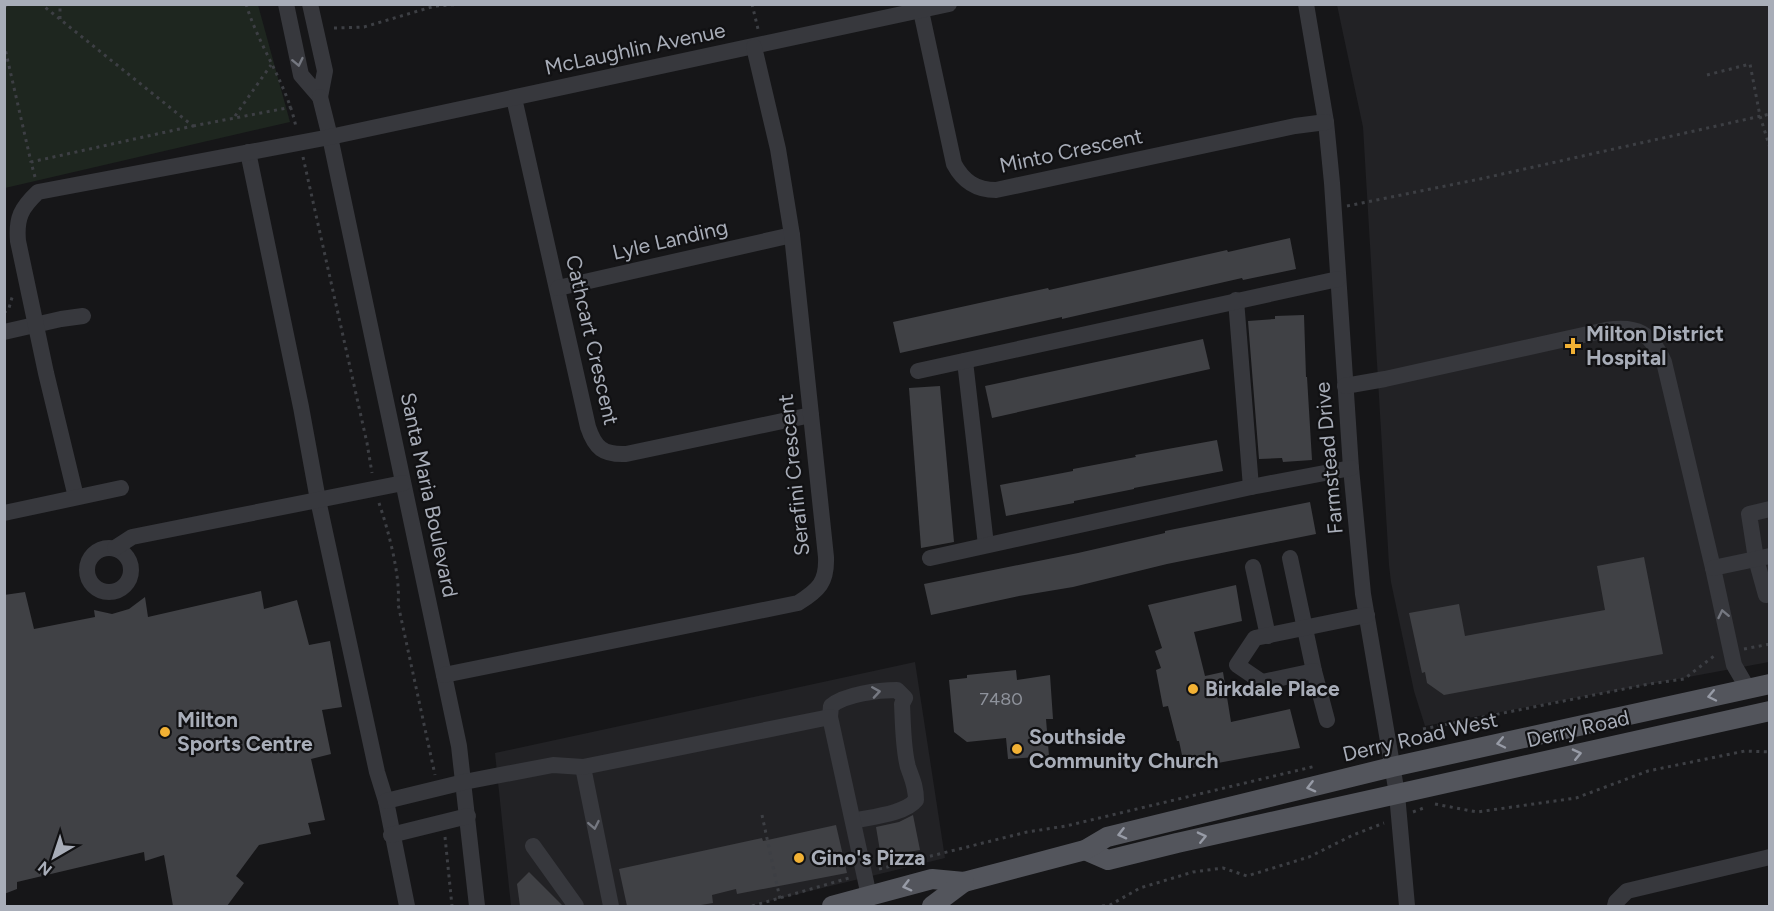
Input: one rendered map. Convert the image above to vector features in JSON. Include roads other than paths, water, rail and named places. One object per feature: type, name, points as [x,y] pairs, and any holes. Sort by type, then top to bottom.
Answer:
[{"type":"main road","name":"Derry Road West","points":[[832,906],[932,879],[964,882],[1085,850],[1107,837],[1392,767],[1770,684]]},
{"type":"main road","name":"Derry Road","points":[[1397,794],[1770,711]]},
{"type":"main road","points":[[1085,850],[1108,860],[1397,794]]},
{"type":"main road","name":"Derry Road West","points":[[932,906],[964,882]]},
{"type":"street","name":"Santa Maria Boulevard","points":[[286,4],[301,75],[320,97]]},
{"type":"street","name":"Santa Maria Boulevard","points":[[310,4],[325,71],[320,97],[459,746],[477,906]]},
{"type":"street","name":"McLaughlin Avenue","points":[[36,324],[18,241],[17,225],[21,213],[38,192],[330,137],[949,4]]},
{"type":"street","name":"Farmstead Drive","points":[[1306,4],[1326,122],[1351,468],[1363,594],[1397,794],[1407,906]]},
{"type":"street","name":"Minto Crescent","points":[[921,11],[954,164],[960,175],[978,188],[996,190],[1295,126],[1326,122]]},
{"type":"street","name":"Serafini Crescent","points":[[444,675],[798,603],[812,594],[821,583],[826,572],[792,235],[758,46]]},
{"type":"street","name":"Cathcart Crescent","points":[[514,98],[592,440],[612,455],[811,415]]},
{"type":"street","points":[[248,152],[318,500],[377,772],[386,801],[391,836],[407,906]]},
{"type":"street","name":"Lyle Landing","points":[[558,288],[792,235]]},
{"type":"street","points":[[918,371],[1338,279]]},
{"type":"street","points":[[1236,300],[1251,487]]},
{"type":"street","points":[[4,332],[83,316]]},
{"type":"street","points":[[36,324],[76,497]]},
{"type":"street","points":[[1345,386],[1606,330],[1630,328],[1641,332],[1657,347],[1664,362],[1734,665],[1748,689]]},
{"type":"street","points":[[965,361],[986,545]]},
{"type":"street","points":[[930,558],[1251,487],[1351,468]]},
{"type":"street","points":[[115,548],[132,537],[403,483]]},
{"type":"street","points":[[4,513],[121,488]]},
{"type":"street","points":[[1770,510],[1749,514],[1762,558],[1767,595],[1770,594]]},
{"type":"street","points":[[122,588],[131,577],[131,562],[122,551],[115,548],[108,547],[94,553],[89,559],[87,574],[90,581],[101,591],[115,591],[122,588],[146,575]]},
{"type":"street","points":[[1290,558],[1327,720]]},
{"type":"street","points":[[1713,568],[1762,558]]},
{"type":"street","points":[[1253,567],[1268,636]]},
{"type":"street","points":[[1314,671],[1262,682],[1237,665],[1255,638],[1367,615]]},
{"type":"street","points":[[853,821],[902,810],[911,806],[916,800],[914,779],[908,767],[906,752],[902,704],[905,698],[897,690],[859,695],[836,702],[831,706],[830,717],[869,896]]},
{"type":"street","points":[[386,801],[464,782],[553,765],[583,768],[830,717]]},
{"type":"street","points":[[583,768],[611,906]]},
{"type":"street","points":[[391,836],[468,816]]},
{"type":"street","points":[[534,846],[576,906]]},
{"type":"street","points":[[1615,906],[1627,891],[1770,857]]},
{"type":"place","name":"Milton District Hospital","points":[[1573,346]]},
{"type":"place","name":"Birkdale Place","points":[[1193,689]]},
{"type":"place","name":"Milton Sports Centre","points":[[165,732]]},
{"type":"place","name":"Southside Community Church","points":[[1017,749]]},
{"type":"place","name":"Gino's Pizza","points":[[799,858]]}]
